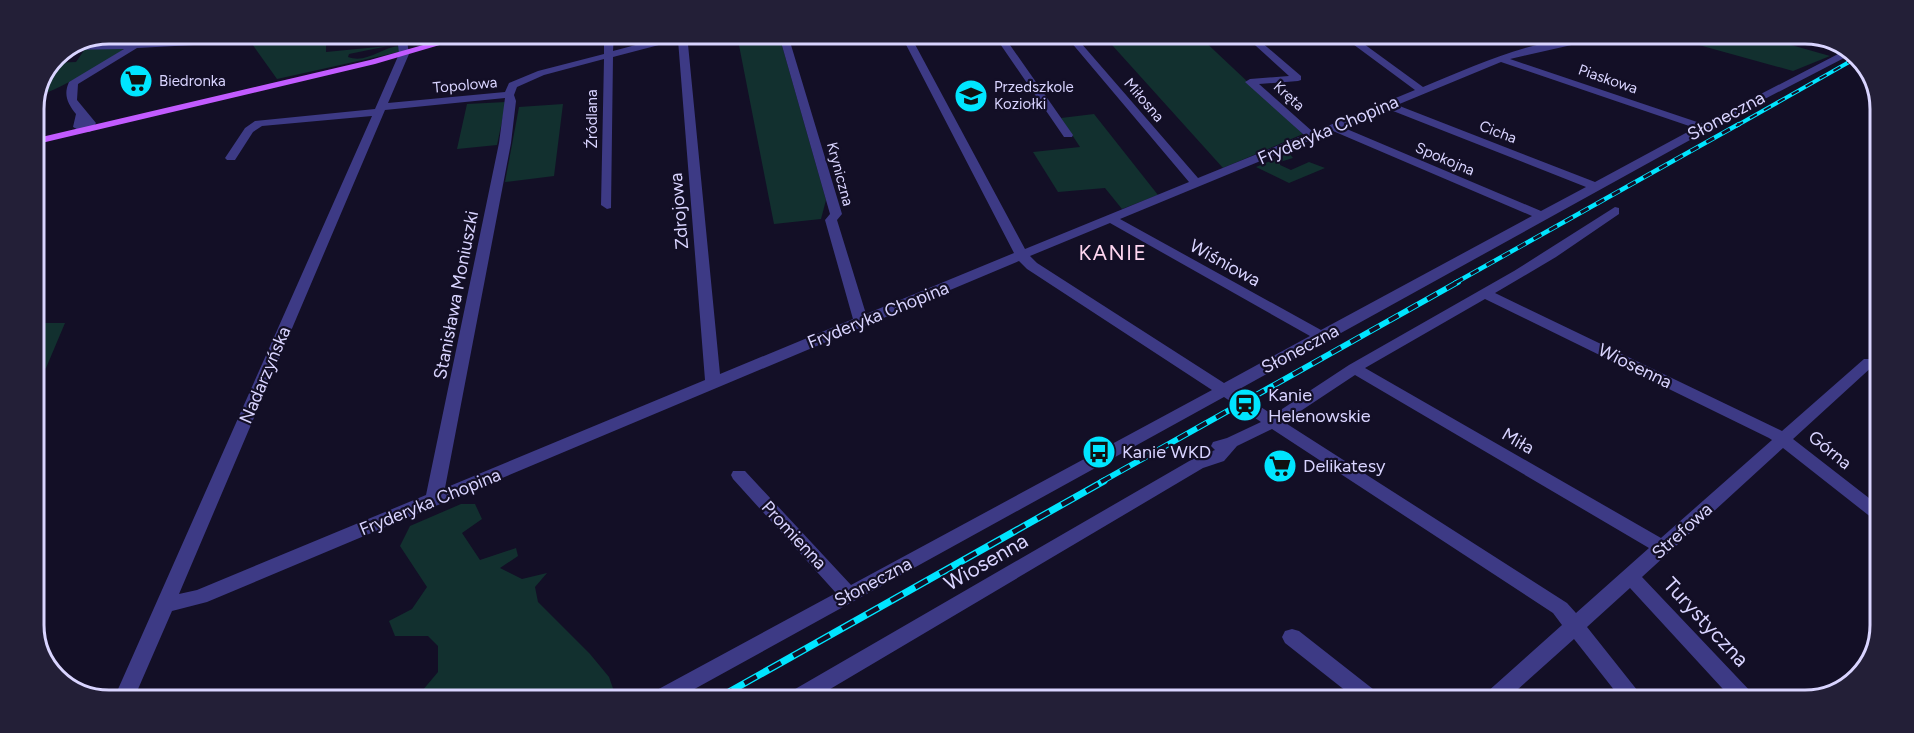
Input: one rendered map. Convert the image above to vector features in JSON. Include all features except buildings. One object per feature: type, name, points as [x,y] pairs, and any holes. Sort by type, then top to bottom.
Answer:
[{"type":"main road","points":[[43,140],[405,54],[442,43]]},
{"type":"street","points":[[83,48],[176,43]]},
{"type":"street","points":[[403,43],[405,54]]},
{"type":"street","name":"Źródlana","points":[[607,205],[609,43]]},
{"type":"street","name":"Topolowa","points":[[231,158],[249,130],[259,123],[509,95],[513,85],[525,79],[652,43]]},
{"type":"street","name":"Zdrojowa","points":[[683,43],[712,384]]},
{"type":"street","name":"Kryniczna","points":[[785,43],[836,214],[831,220],[861,321]]},
{"type":"street","points":[[908,43],[1022,256],[1032,266],[1560,608],[1627,690]]},
{"type":"street","points":[[1004,43],[1068,135]]},
{"type":"street","name":"Miłosna","points":[[1076,43],[1197,184]]},
{"type":"street","name":"Kręta","points":[[1257,43],[1298,78],[1250,82],[1311,136]]},
{"type":"street","points":[[1357,43],[1423,91]]},
{"type":"street","name":"Fryderyka Chopina","points":[[165,605],[200,597],[861,321],[1502,59],[1525,51],[1565,43]]},
{"type":"street","points":[[86,130],[78,127],[81,115],[70,97],[74,82],[138,45]]},
{"type":"street","name":"Nadarzyńska","points":[[128,690],[405,54]]},
{"type":"street","name":"Słoneczna","points":[[675,690],[1704,128],[1843,55]]},
{"type":"street","name":"Piaskowa","points":[[1502,59],[1704,128]]},
{"type":"street","name":"Stanisława Moniuszki","points":[[434,501],[505,143],[511,101],[509,95]]},
{"type":"street","name":"Cicha","points":[[1388,105],[1596,187]]},
{"type":"street","name":"Spokojna","points":[[1334,128],[1544,217]]},
{"type":"street","name":"Wiosenna","points":[[811,690],[1197,464],[1218,458],[1230,446],[1354,369],[1589,231],[1615,211]]},
{"type":"street","name":"Wiśniowa","points":[[1111,219],[1322,337]]},
{"type":"street","name":"Wiosenna","points":[[1485,294],[1785,440]]},
{"type":"street","name":"Strefowa","points":[[1503,690],[1785,440],[1869,362]]},
{"type":"street","name":"Miła","points":[[1354,369],[1663,548]]},
{"type":"street","name":"Górna","points":[[1785,440],[1870,508]]},
{"type":"street","name":"Promienna","points":[[738,475],[849,595]]},
{"type":"street","name":"Turystyczna","points":[[1631,577],[1737,690]]},
{"type":"street","points":[[1292,637],[1360,690]]},
{"type":"green space","points":[[251,43],[326,43],[326,52],[388,46],[349,54],[348,57],[355,59],[400,46],[399,52],[277,79]]},
{"type":"green space","points":[[739,43],[781,43],[826,200],[821,219],[774,224]]},
{"type":"green space","points":[[1110,43],[1206,43],[1303,134],[1223,168]]},
{"type":"green space","points":[[1692,43],[1784,43],[1830,56],[1793,71]]},
{"type":"green space","points":[[125,48],[82,75],[45,93],[48,83],[62,63],[76,62],[85,49]]},
{"type":"green space","points":[[506,102],[497,145],[457,149],[467,104]]},
{"type":"green space","points":[[563,104],[554,176],[505,182],[519,107]]},
{"type":"green space","points":[[1094,114],[1158,195],[1122,209],[1105,188],[1058,192],[1033,152],[1080,147],[1061,118]]},
{"type":"green space","points":[[1289,153],[1293,158],[1280,162],[1280,165],[1291,170],[1309,162],[1325,168],[1289,183],[1256,167]]},
{"type":"green space","points":[[43,323],[65,323],[44,370]]},
{"type":"green space","points":[[461,504],[475,504],[482,519],[462,533],[480,560],[516,548],[518,556],[500,568],[522,579],[547,573],[535,587],[538,602],[590,654],[609,677],[614,690],[423,690],[438,672],[438,646],[428,636],[395,636],[389,621],[412,609],[427,587],[400,546],[410,526]]},
{"type":"railway","points":[[1736,126],[1851,61]]},
{"type":"railway","points":[[1455,283],[1739,124]]},
{"type":"railway","points":[[1101,482],[1458,282]]},
{"type":"railway","points":[[732,690],[1104,481]]},
{"type":"place","name":"Biedronka","points":[[136,81]]},
{"type":"place","name":"Przedszkole Koziołki","points":[[971,96]]},
{"type":"place","name":"Kanie Helenowskie","points":[[1245,405]]},
{"type":"place","name":"Kanie WKD","points":[[1099,452]]},
{"type":"place","name":"Delikatesy","points":[[1280,466]]},
{"type":"district","name":"KANIE","points":[[1113,253]]}]
